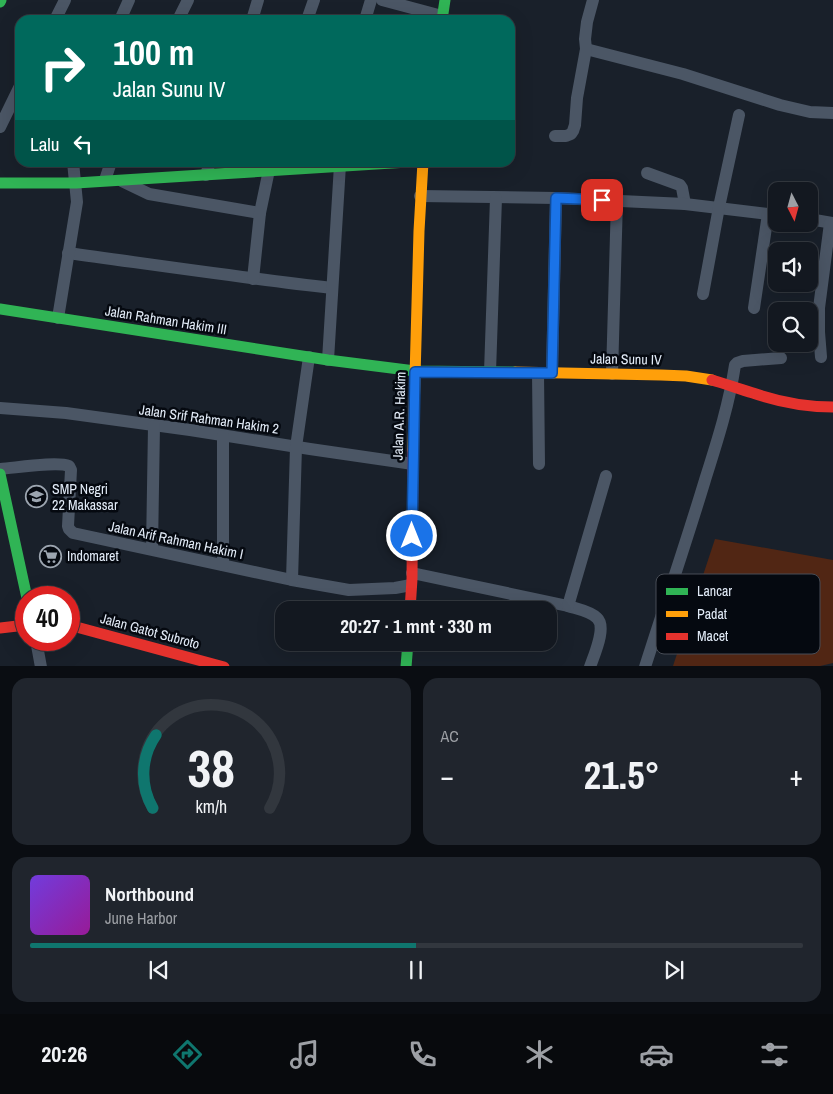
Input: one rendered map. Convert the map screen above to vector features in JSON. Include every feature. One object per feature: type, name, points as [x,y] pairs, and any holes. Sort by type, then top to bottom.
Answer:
[{"type":"street","points":[[58,15],[65,0]]},
{"type":"street","points":[[122,15],[129,0]]},
{"type":"street","points":[[180,15],[188,0]]},
{"type":"street","points":[[254,15],[258,0]]},
{"type":"street","points":[[309,15],[314,0]]},
{"type":"street","points":[[366,15],[371,0]]},
{"type":"street","points":[[382,0],[432,15]]},
{"type":"street","points":[[442,15],[445,0]]},
{"type":"street","points":[[554,136],[570,134],[575,125],[578,89],[586,49],[587,22],[593,0]]},
{"type":"street","points":[[586,49],[683,74],[780,105],[810,112],[833,113]]},
{"type":"street","points":[[0,127],[15,96]]},
{"type":"street","points":[[703,294],[718,207],[739,115]]},
{"type":"street","points":[[58,318],[77,202],[74,167]]},
{"type":"street","points":[[105,180],[109,167]]},
{"type":"street","points":[[206,175],[208,167]]},
{"type":"street","points":[[0,183],[76,183],[206,175],[282,167]]},
{"type":"street","points":[[328,360],[340,167]]},
{"type":"street","name":"Jalan A.R. Hakim","points":[[411,601],[415,372],[423,167]]},
{"type":"street","points":[[253,279],[264,168]]},
{"type":"street","points":[[647,173],[680,185],[685,204]]},
{"type":"street","points":[[119,180],[149,194],[260,213]]},
{"type":"street","points":[[420,196],[617,200],[718,207],[768,214]]},
{"type":"street","points":[[490,372],[496,198]]},
{"type":"street","points":[[552,373],[556,198]]},
{"type":"street","points":[[612,374],[617,200]]},
{"type":"street","points":[[818,221],[832,223],[819,308],[821,357]]},
{"type":"street","points":[[754,308],[769,232]]},
{"type":"street","points":[[68,253],[332,288]]},
{"type":"street","name":"Jalan Rahman Hakim III","points":[[0,309],[415,372]]},
{"type":"street","points":[[292,580],[296,447],[309,357]]},
{"type":"street","points":[[675,574],[717,443],[732,387],[736,363],[781,358]]},
{"type":"street","name":"Jalan Sunu IV","points":[[415,372],[654,374],[717,382],[794,404],[833,407]]},
{"type":"street","points":[[538,373],[539,464]]},
{"type":"street","name":"Jalan Srif Rahman Hakim 2","points":[[0,408],[66,413],[413,464]]},
{"type":"street","points":[[152,549],[154,426]]},
{"type":"street","points":[[223,436],[223,564]]},
{"type":"street","name":"Jalan Arif Rahman Hakim I","points":[[0,475],[54,464],[67,465],[71,470],[68,526],[70,531],[76,534],[292,580],[349,590],[395,588],[412,579]]},
{"type":"street","points":[[0,475],[24,586]]},
{"type":"street","points":[[568,606],[606,476]]},
{"type":"street","points":[[412,579],[568,606],[586,611],[600,621],[601,629],[590,666]]},
{"type":"street","points":[[0,628],[15,626]]},
{"type":"street","name":"Jalan Gatot Subroto","points":[[80,628],[224,666]]},
{"type":"street","points":[[645,666],[656,633]]},
{"type":"street","points":[[38,651],[40,666]]},
{"type":"street","points":[[406,666],[407,651]]},
{"type":"shaded area","points":[[715,539],[833,560],[833,663],[820,666],[673,666],[677,654],[820,654],[820,574],[703,574]]},
{"type":"traffic: fast","points":[[443,15],[445,0]]},
{"type":"traffic: fast","points":[[0,183],[76,183],[329,167]]},
{"type":"traffic: fast","points":[[0,309],[328,360],[415,371],[515,372]]},
{"type":"traffic: fast","points":[[0,474],[24,586]]},
{"type":"traffic: fast","points":[[406,666],[407,651]]},
{"type":"traffic: slow","points":[[413,450],[419,231],[423,167]]},
{"type":"traffic: slow","points":[[515,372],[686,376],[712,380]]},
{"type":"traffic: jam","points":[[712,380],[782,401],[802,405],[833,407]]},
{"type":"traffic: jam","points":[[411,601],[413,450]]},
{"type":"traffic: jam","points":[[0,628],[15,626]]},
{"type":"traffic: jam","points":[[80,628],[220,666]]},
{"type":"place","name":"SMP Negri 22 Makassar","points":[[36,497]]},
{"type":"place","name":"Indomaret","points":[[51,556]]},
{"type":"route","points":[[412,536],[415,372],[552,373],[556,198],[602,200]]}]
